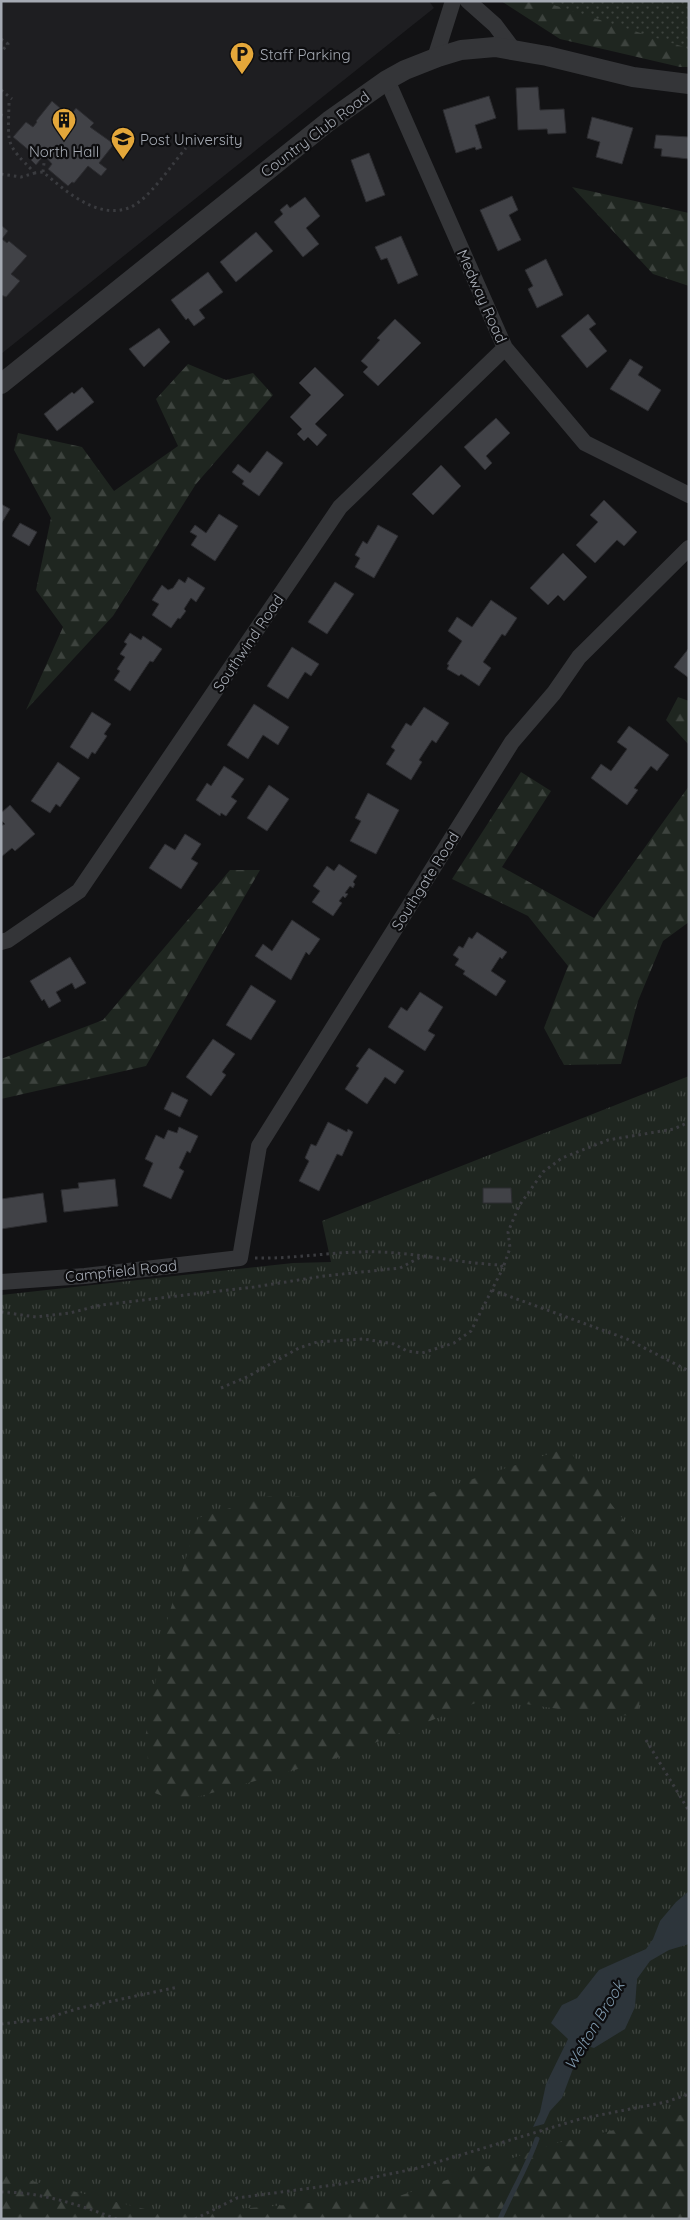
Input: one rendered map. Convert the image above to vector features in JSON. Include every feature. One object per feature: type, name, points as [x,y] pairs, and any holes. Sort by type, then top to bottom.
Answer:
[{"type":"street","points":[[435,58],[453,1]]},
{"type":"street","points":[[468,1],[495,25],[513,49]]},
{"type":"street","name":"Country Club Road","points":[[1,384],[329,120],[387,80],[435,58],[472,48],[495,47],[513,49],[633,77],[689,84]]},
{"type":"street","name":"Medway Road","points":[[387,80],[505,348],[585,443],[689,495]]},
{"type":"street","name":"Southwind Road","points":[[1,942],[8,940],[79,892],[340,507],[505,348]]},
{"type":"street","name":"Southgate Road","points":[[240,1258],[259,1146],[512,742],[554,693],[579,657],[689,548]]},
{"type":"street","name":"Campfield Road","points":[[1,1282],[84,1276],[240,1258]]},
{"type":"path","points":[[1,39],[8,44],[1,52]]},
{"type":"path","points":[[1,90],[12,99]]},
{"type":"path","points":[[8,103],[8,142],[12,150],[35,173]]},
{"type":"path","points":[[1,116],[3,110]]},
{"type":"path","points":[[2,173],[21,177],[43,172],[71,195],[97,208],[131,207],[142,199],[186,148]]},
{"type":"path","points":[[43,172],[44,163]]},
{"type":"path","points":[[221,1388],[247,1377],[299,1348],[317,1342],[364,1339],[394,1344],[407,1351],[422,1353],[454,1344],[471,1331],[503,1268],[510,1248],[508,1232],[519,1206],[543,1172],[562,1158],[608,1140],[674,1129],[689,1122]]},
{"type":"path","points":[[240,1258],[278,1259],[360,1252],[423,1256],[501,1266],[503,1268]]},
{"type":"path","points":[[1,1312],[36,1317],[70,1313],[101,1305],[400,1268],[423,1256]]},
{"type":"path","points":[[492,1290],[627,1339],[689,1371]]},
{"type":"path","points":[[646,1740],[689,1811]]},
{"type":"path","points":[[1,2024],[44,2019],[80,2008],[178,1988]]},
{"type":"path","points":[[195,2219],[237,2198],[341,2184],[414,2169],[580,2119],[666,2102],[689,2094]]},
{"type":"path","points":[[1,2192],[56,2198],[117,2219]]},
{"type":"shaded area","name":"Post University","points":[[1,1],[429,1],[434,8],[1,354]]},
{"type":"green space","points":[[501,1],[689,1],[689,67],[680,67],[560,39]]},
{"type":"green space","points":[[541,1],[689,1],[689,50],[681,46]]},
{"type":"green space","points":[[572,187],[689,213],[689,286],[653,274]]},
{"type":"green space","points":[[188,364],[226,380],[253,373],[273,395],[196,484],[113,616],[26,710],[63,627],[36,590],[51,518],[14,450],[18,433],[82,447],[114,491],[178,446],[156,399]]},
{"type":"green space","points":[[678,697],[689,701],[689,745],[666,720]]},
{"type":"green space","points":[[521,772],[551,791],[502,867],[594,918],[689,786],[689,922],[663,941],[638,1001],[621,1064],[564,1065],[544,1028],[568,966],[528,916],[452,879]]},
{"type":"green space","points":[[230,870],[260,870],[146,1066],[1,1099],[1,1059],[103,1020]]},
{"type":"green space","points":[[689,1076],[689,2219],[1,2219],[1,1295],[293,1263],[331,1262],[322,1221]]},
{"type":"green space","points":[[567,1448],[664,1571],[637,1716],[584,1713],[488,1698],[334,1759],[179,1802],[152,1792],[145,1738],[167,1621],[198,1518],[269,1496],[415,1498]]},
{"type":"green space","points":[[689,2113],[689,2219],[1,2219],[1,2177],[8,2175],[169,2215],[402,2195],[557,2143]]},
{"type":"water","points":[[689,1891],[689,1944],[669,1950],[650,1961],[637,1979],[635,2007],[625,2029],[594,2048],[584,2045],[562,2098],[550,2111],[544,2124],[533,2127],[540,2112],[546,2084],[568,2039],[551,2023],[562,2005],[577,1998],[599,1970],[646,1949],[653,1939],[660,1921],[676,1902]]},
{"type":"building","points":[[538,87],[540,110],[564,109],[566,133],[548,134],[547,129],[518,130],[516,88]]},
{"type":"building","points":[[489,96],[496,118],[475,125],[482,148],[476,150],[475,147],[456,153],[443,110]]},
{"type":"building","name":"North Hall","points":[[52,101],[69,116],[66,121],[76,108],[94,123],[90,127],[114,144],[99,163],[107,169],[101,176],[88,166],[74,183],[72,182],[68,186],[48,169],[52,164],[44,155],[36,165],[31,160],[40,150],[36,146],[31,152],[13,137],[26,122],[33,127]]},
{"type":"building","points":[[592,117],[633,128],[622,164],[596,157],[600,142],[587,138]]},
{"type":"building","points":[[656,135],[689,137],[689,159],[661,156],[662,149],[654,148]]},
{"type":"building","points":[[369,153],[385,195],[366,202],[351,160]]},
{"type":"building","points":[[512,196],[518,210],[509,215],[521,240],[498,251],[480,210]]},
{"type":"building","points":[[305,197],[320,216],[306,228],[319,244],[303,257],[274,222],[283,214],[280,210],[287,204],[290,208]]},
{"type":"building","points":[[1,225],[8,231],[2,239],[7,243],[9,241],[27,256],[11,274],[20,281],[6,297],[1,295]]},
{"type":"building","points":[[256,232],[273,251],[236,282],[220,262]]},
{"type":"building","points":[[401,236],[418,275],[398,284],[387,258],[381,260],[375,247]]},
{"type":"building","points":[[546,259],[563,295],[537,308],[528,289],[533,286],[525,270]]},
{"type":"building","points":[[208,272],[223,292],[199,310],[205,318],[194,326],[188,318],[186,320],[171,300]]},
{"type":"building","points":[[588,314],[596,324],[589,329],[607,351],[587,368],[561,336]]},
{"type":"building","points":[[395,319],[421,343],[378,386],[363,372],[368,367],[361,361],[380,340],[377,338]]},
{"type":"building","points":[[159,328],[170,342],[144,367],[129,349]]},
{"type":"building","points":[[630,359],[643,367],[638,375],[661,390],[648,411],[610,389]]},
{"type":"building","points":[[315,367],[344,395],[315,424],[327,435],[317,446],[308,437],[304,441],[297,434],[302,429],[290,417],[311,395],[299,383]]},
{"type":"building","points":[[82,387],[94,402],[57,431],[44,414],[72,392],[74,394]]},
{"type":"building","points":[[496,418],[510,433],[486,456],[492,463],[485,470],[464,447]]},
{"type":"building","points":[[267,451],[283,463],[259,496],[242,484],[244,481],[232,472],[238,464],[250,473]]},
{"type":"building","points":[[441,465],[461,486],[433,515],[412,494]]},
{"type":"building","points":[[604,500],[637,532],[624,546],[617,540],[595,563],[576,545],[598,522],[590,515]]},
{"type":"building","points":[[1,504],[10,509],[1,524]]},
{"type":"building","points":[[219,514],[238,526],[215,561],[191,545],[197,536],[190,532],[195,525],[206,533]]},
{"type":"building","points":[[20,523],[37,532],[29,546],[12,536]]},
{"type":"building","points":[[378,525],[398,536],[374,578],[355,567],[360,558],[355,555],[363,541],[367,544]]},
{"type":"building","points":[[563,553],[587,577],[564,601],[558,595],[548,605],[530,588]]},
{"type":"building","points":[[188,577],[205,588],[196,602],[191,598],[184,609],[186,611],[171,628],[152,615],[159,604],[152,600],[162,585],[168,590],[173,588],[179,579],[185,583]]},
{"type":"building","points":[[335,582],[354,594],[327,634],[308,622]]},
{"type":"building","points":[[491,600],[517,618],[505,636],[502,634],[483,662],[491,668],[479,686],[461,674],[459,676],[447,669],[449,665],[447,664],[462,641],[448,631],[457,617],[472,627]]},
{"type":"building","points":[[130,633],[141,640],[143,636],[162,649],[153,662],[150,661],[130,691],[114,680],[120,671],[117,669],[125,657],[120,654],[127,644],[124,642]]},
{"type":"building","points":[[292,647],[319,664],[311,676],[305,672],[288,699],[267,686]]},
{"type":"building","points":[[689,648],[689,678],[674,667]]},
{"type":"building","points":[[254,704],[289,727],[278,745],[263,735],[248,759],[227,745]]},
{"type":"building","points":[[424,707],[449,723],[436,743],[432,740],[419,760],[422,762],[411,780],[386,764],[395,750],[391,747],[406,723],[411,726]]},
{"type":"building","points":[[92,712],[111,724],[104,734],[107,736],[95,754],[92,752],[88,759],[70,747]]},
{"type":"building","points":[[629,726],[669,755],[657,771],[651,766],[634,788],[638,790],[627,805],[591,778],[601,764],[611,771],[627,749],[617,742]]},
{"type":"building","points":[[58,762],[80,778],[60,807],[56,804],[50,813],[31,801]]},
{"type":"building","points":[[224,766],[244,779],[231,797],[237,801],[226,816],[221,813],[220,816],[196,800],[207,783],[211,786]]},
{"type":"building","points":[[269,785],[289,799],[267,831],[247,818]]},
{"type":"building","points":[[368,793],[399,810],[376,854],[350,841],[361,821],[355,818]]},
{"type":"building","points":[[10,805],[35,834],[15,851],[12,848],[1,857],[1,826],[5,824],[1,820],[1,813]]},
{"type":"building","points":[[185,834],[201,844],[191,859],[198,863],[181,889],[149,868],[165,844],[175,850]]},
{"type":"building","points":[[339,864],[357,876],[353,882],[355,884],[353,888],[350,886],[345,893],[348,894],[339,901],[342,903],[333,916],[312,902],[320,891],[313,886],[327,866],[334,871]]},
{"type":"building","points":[[292,920],[320,939],[309,955],[306,952],[291,980],[255,956],[263,944],[272,951]]},
{"type":"building","points":[[477,932],[507,952],[502,959],[500,957],[491,971],[506,981],[496,996],[463,974],[465,971],[455,965],[459,959],[453,955],[459,946],[463,948],[469,937],[472,939]]},
{"type":"building","points":[[70,957],[86,983],[75,989],[72,983],[56,992],[61,1001],[49,1008],[44,999],[42,1001],[30,981]]},
{"type":"building","points":[[251,985],[276,1001],[251,1040],[226,1025]]},
{"type":"building","points":[[420,992],[443,1007],[428,1031],[435,1035],[425,1051],[388,1027],[401,1007],[407,1011]]},
{"type":"building","points":[[213,1039],[235,1054],[222,1072],[226,1075],[211,1096],[186,1077]]},
{"type":"building","points":[[369,1048],[404,1071],[395,1084],[385,1077],[367,1104],[345,1089],[359,1068],[356,1066]]},
{"type":"building","points":[[172,1092],[188,1100],[180,1117],[164,1109]]},
{"type":"building","points":[[328,1122],[347,1132],[348,1129],[353,1132],[342,1156],[337,1154],[319,1191],[299,1181],[309,1161],[305,1158],[311,1144],[316,1146]]},
{"type":"building","points":[[179,1127],[198,1136],[190,1153],[187,1151],[179,1168],[184,1171],[171,1199],[143,1186],[153,1163],[145,1159],[156,1135],[164,1139],[168,1130],[177,1133]]},
{"type":"building","points":[[115,1179],[118,1206],[64,1212],[61,1190],[79,1188],[78,1183]]},
{"type":"building","points":[[483,1188],[511,1188],[512,1203],[483,1203]]},
{"type":"building","points":[[43,1193],[47,1222],[1,1229],[1,1199]]},
{"type":"waterway","name":"Welton Brook","points":[[500,2219],[529,2160],[537,2139]]},
{"type":"place","name":"Staff Parking","points":[[242,75]]},
{"type":"place","name":"North Hall","points":[[64,141]]},
{"type":"place","name":"Post University","points":[[123,160]]}]
